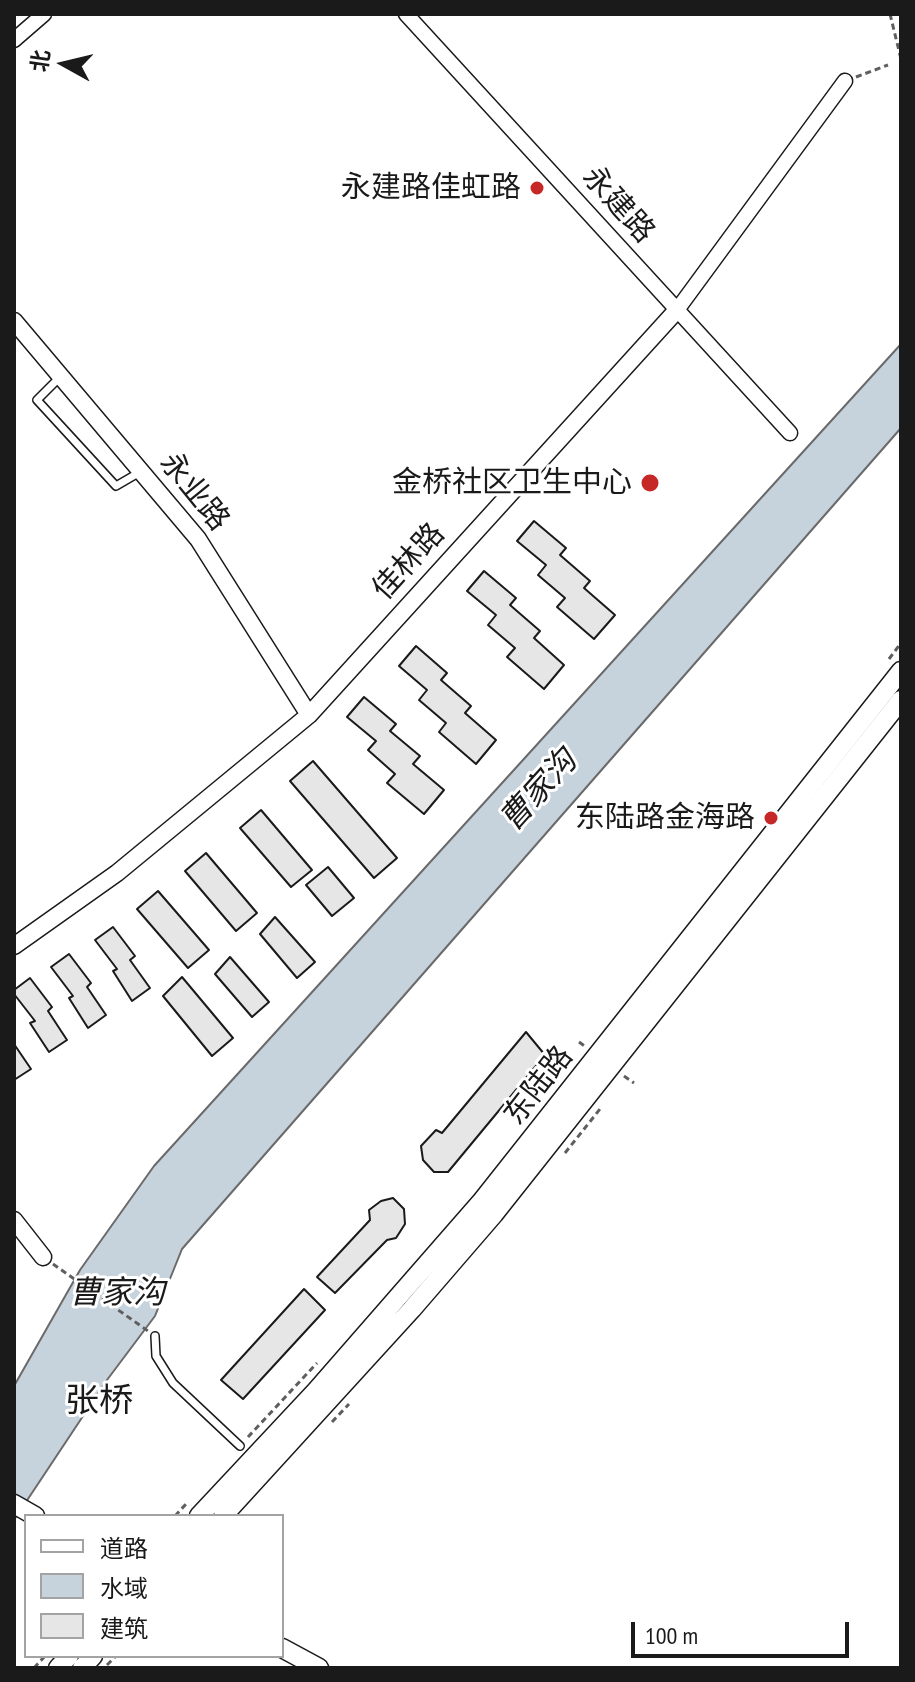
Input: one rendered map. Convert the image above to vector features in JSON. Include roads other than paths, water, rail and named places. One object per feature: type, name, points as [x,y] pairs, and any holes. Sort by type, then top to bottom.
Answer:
[{"type":"main road","name":"东陆路","points":[[193,1510],[347,1356],[481,1202],[901,671]]},
{"type":"main road","name":"东陆路","points":[[225,1514],[412,1309],[494,1214],[901,700]]},
{"type":"main road","points":[[14,1504],[32,1514]]},
{"type":"main road","points":[[284,1649],[319,1668]]},
{"type":"street","points":[[14,40],[44,14]]},
{"type":"street","name":"永建路","points":[[406,14],[790,433]]},
{"type":"street","name":"佳林路","points":[[14,946],[117,873],[309,715],[677,310],[845,81]]},
{"type":"street","name":"永业路","points":[[14,321],[211,558],[309,715]]},
{"type":"street","points":[[14,1220],[43,1257]]},
{"type":"lane","points":[[60,377],[37,400],[116,486],[140,472]]},
{"type":"lane","points":[[155,1336],[156,1356],[173,1383],[240,1446]]},
{"type":"water","name":"曹家沟","points":[[901,344],[901,428],[182,1249],[155,1316],[107,1380],[14,1520],[14,1386],[80,1270],[154,1166]]},
{"type":"place","name":"永建路佳虹路","points":[[537,188]]},
{"type":"place","name":"金桥社区卫生中心","points":[[650,483]]},
{"type":"place","name":"东陆路金海路","points":[[771,818]]},
{"type":"district","name":"张桥","points":[[99,1402]]}]
